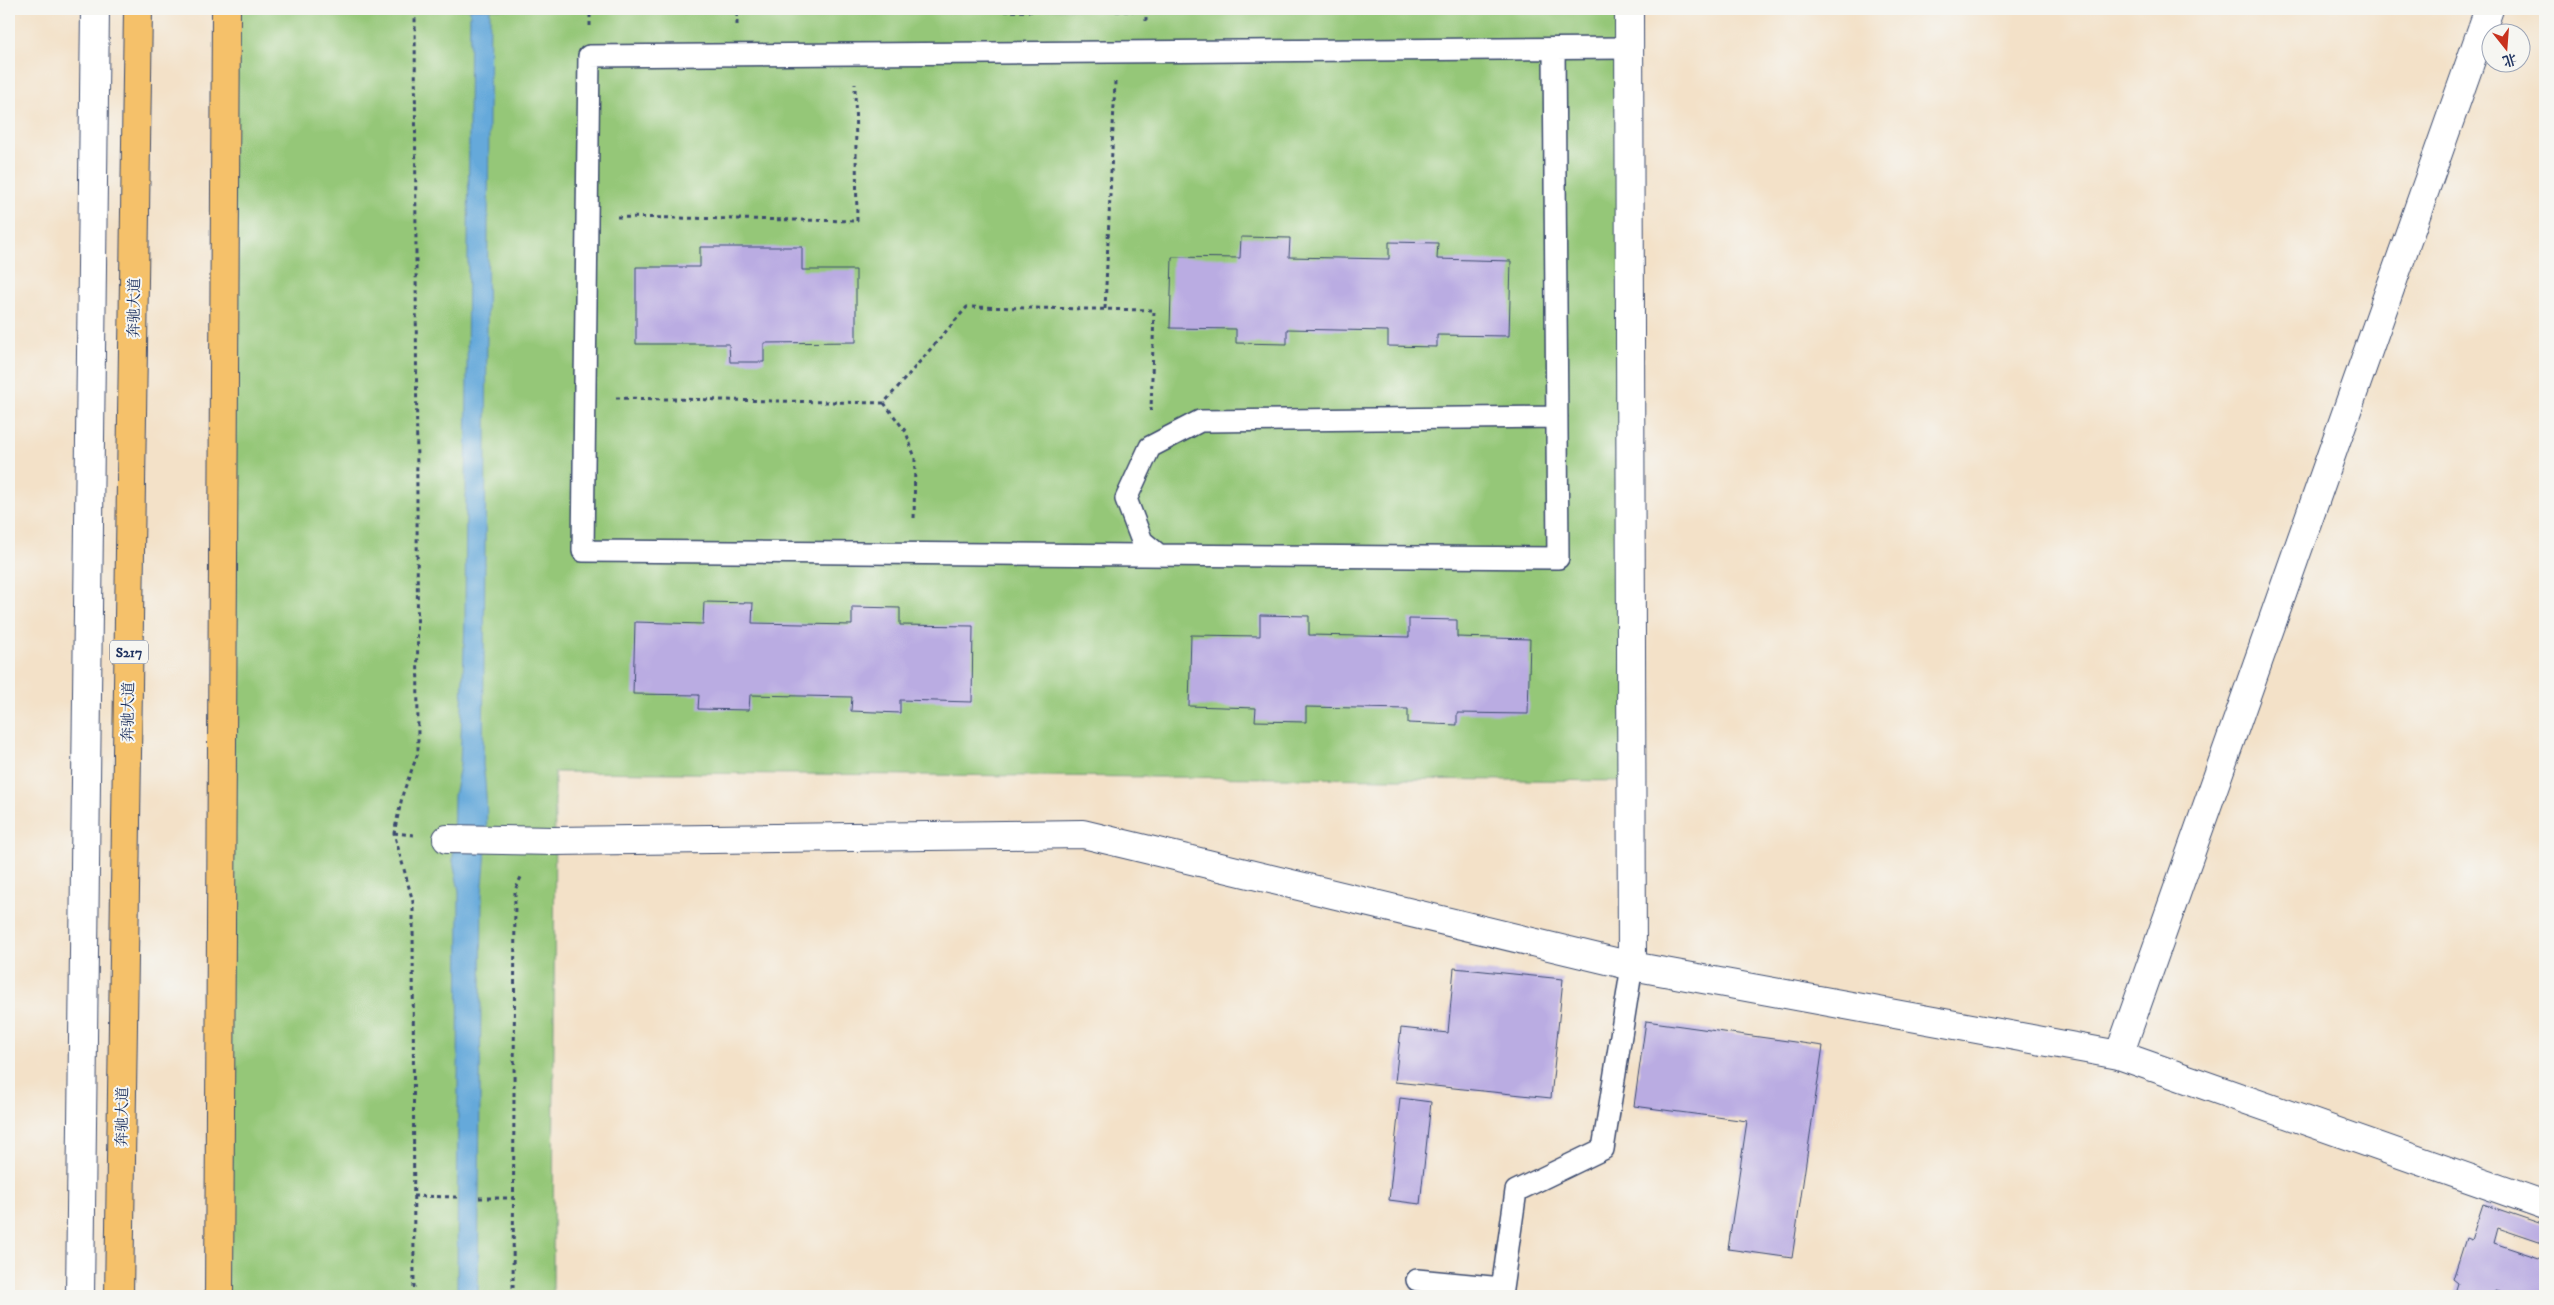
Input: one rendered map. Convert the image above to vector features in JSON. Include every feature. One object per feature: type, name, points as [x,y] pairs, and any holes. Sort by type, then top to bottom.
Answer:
[{"type":"main road","name":"奔驰大道","points":[[119,1296],[138,9]]},
{"type":"main road","points":[[219,1296],[226,9]]},
{"type":"street","points":[[80,1296],[95,9]]},
{"type":"street","points":[[1629,9],[1632,966]]},
{"type":"street","points":[[2119,1055],[2488,9]]},
{"type":"street","points":[[447,839],[539,841],[1083,834],[1632,966],[2119,1055],[2545,1205]]},
{"type":"lane","points":[[1554,49],[1558,558],[914,555],[583,551],[589,56],[1629,48]]},
{"type":"lane","points":[[1159,555],[1142,541],[1126,499],[1150,446],[1200,421],[1557,417]]},
{"type":"lane","points":[[1417,1280],[1502,1292],[1516,1191],[1603,1149],[1632,966]]},
{"type":"path","points":[[414,1296],[412,902],[394,833],[403,792],[418,753],[415,9]]},
{"type":"path","points":[[738,55],[737,12],[1146,11]]},
{"type":"path","points":[[1105,309],[1117,52]]},
{"type":"path","points":[[587,217],[857,221],[854,54]]},
{"type":"path","points":[[884,403],[967,307],[1154,310],[1150,446]]},
{"type":"path","points":[[585,397],[884,403]]},
{"type":"path","points":[[884,403],[906,432],[915,458],[914,555]]},
{"type":"path","points":[[514,1296],[515,890],[539,841]]},
{"type":"path","points":[[413,1196],[457,1197]]},
{"type":"path","points":[[479,1198],[514,1198]]},
{"type":"green space","points":[[226,9],[1629,9],[1631,781],[555,772],[553,1296],[219,1296]]},
{"type":"water","points":[[470,9],[490,9],[483,765],[487,829],[482,893],[478,1296],[457,1296],[459,891],[453,861],[454,796],[460,765],[465,619]]},
{"type":"building","points":[[1241,237],[1290,238],[1289,257],[1389,259],[1389,242],[1438,243],[1437,259],[1511,261],[1509,336],[1437,335],[1437,347],[1388,346],[1388,331],[1287,329],[1287,344],[1236,343],[1236,329],[1170,328],[1172,257],[1240,258]]},
{"type":"building","points":[[700,247],[802,247],[802,270],[856,270],[856,342],[764,343],[764,362],[730,362],[729,344],[636,344],[636,267],[700,267]]},
{"type":"building","points":[[704,602],[753,603],[752,623],[852,625],[852,607],[900,608],[900,625],[973,626],[972,702],[900,700],[900,713],[851,711],[852,697],[750,695],[749,710],[698,709],[699,695],[633,694],[635,622],[703,624]]},
{"type":"building","points":[[1260,615],[1309,616],[1309,635],[1409,637],[1409,619],[1457,620],[1457,637],[1530,639],[1528,714],[1457,713],[1457,725],[1408,723],[1408,709],[1306,707],[1306,722],[1255,721],[1256,708],[1189,706],[1191,635],[1260,636]]},
{"type":"building","points":[[1454,968],[1563,979],[1551,1098],[1395,1082],[1401,1028],[1448,1033]]},
{"type":"building","points":[[1646,1021],[1823,1046],[1792,1258],[1728,1249],[1747,1121],[1634,1106]]},
{"type":"building","points":[[1400,1098],[1431,1102],[1420,1204],[1389,1200]]},
{"type":"building","points":[[2483,1204],[2545,1225],[2545,1244],[2498,1228],[2494,1243],[2545,1260],[2545,1296],[2513,1296],[2496,1291],[2494,1296],[2454,1296],[2458,1283],[2453,1279],[2466,1238],[2471,1240]]}]
